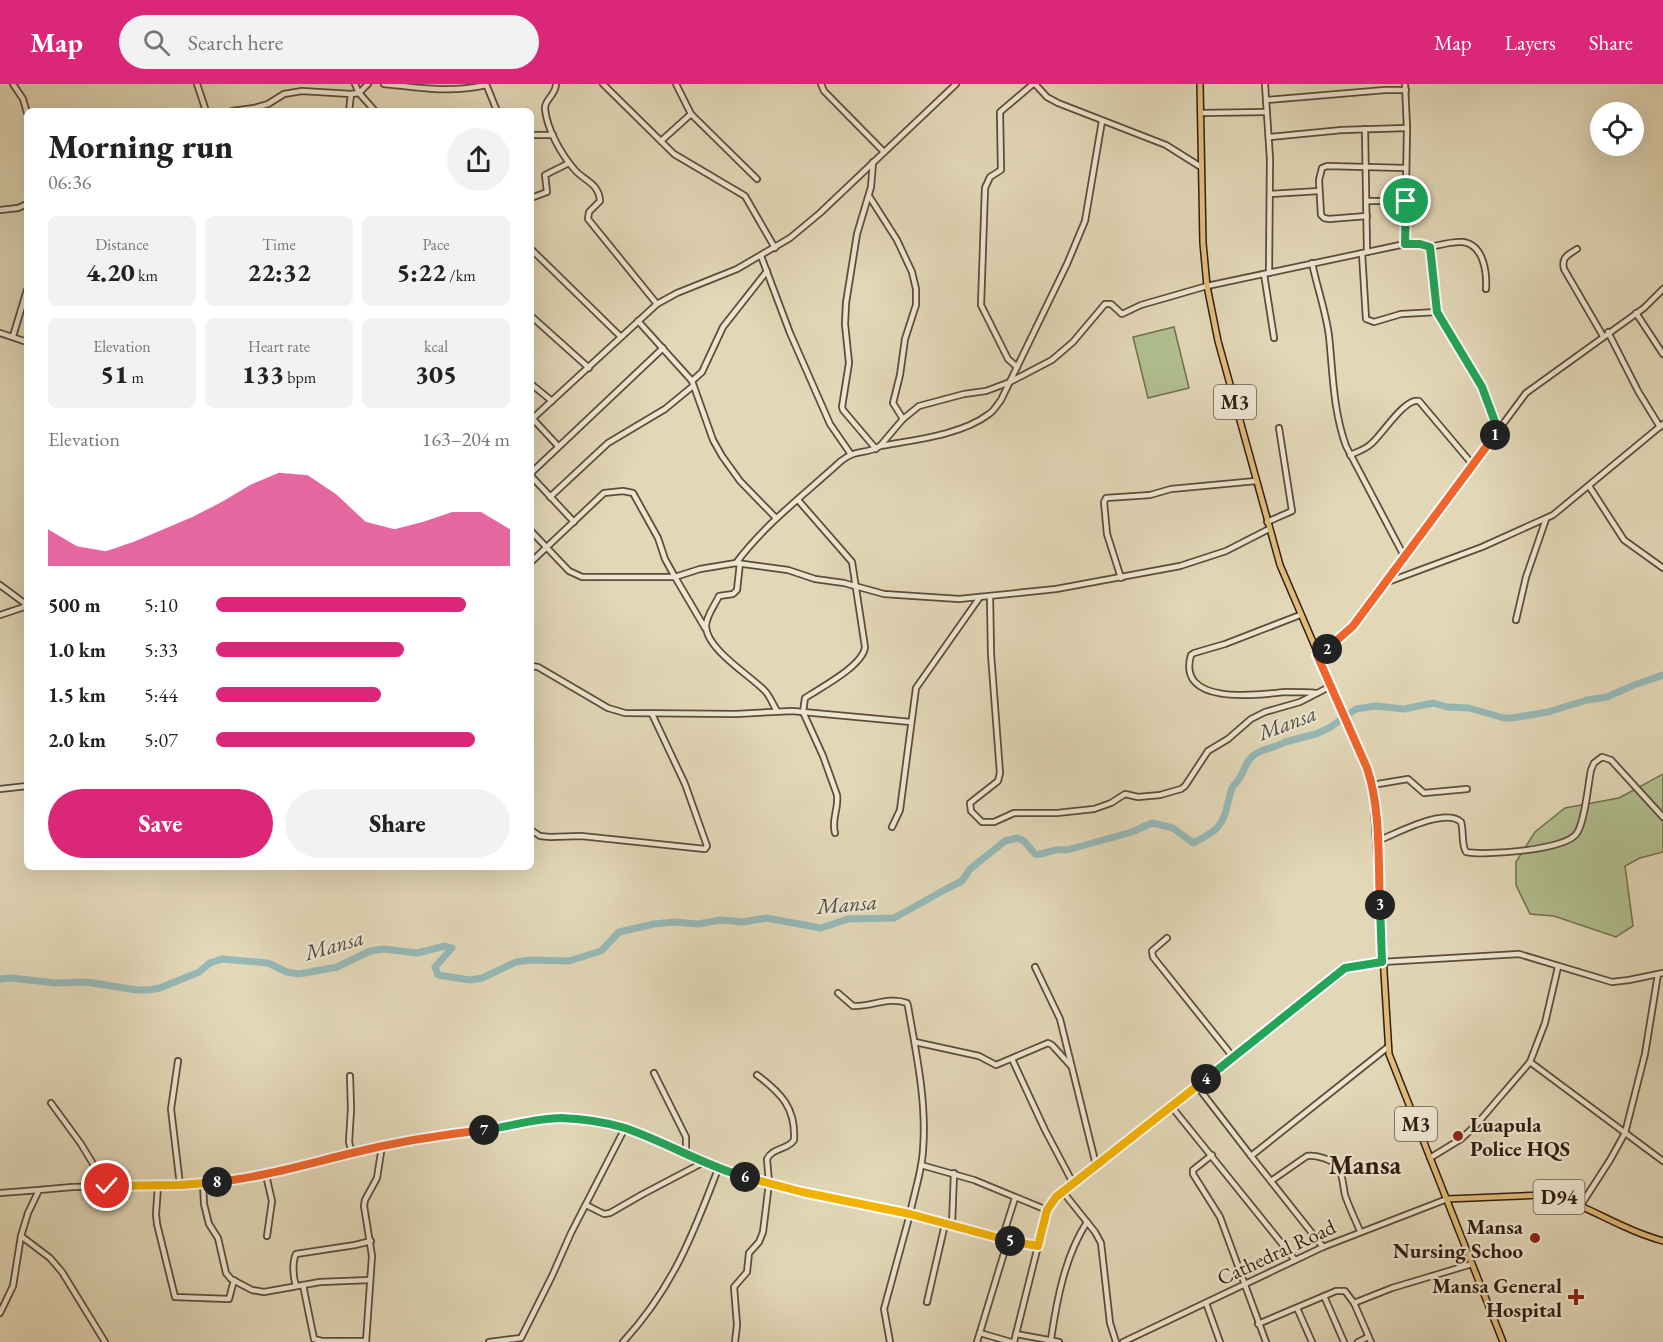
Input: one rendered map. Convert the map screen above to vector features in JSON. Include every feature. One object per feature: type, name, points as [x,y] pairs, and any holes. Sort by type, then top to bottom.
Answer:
[{"type":"main road","name":"M3","points":[[1200,84],[1203,243],[1207,286],[1218,341],[1282,572],[1372,785],[1377,841],[1382,962],[1391,1061],[1503,1342]]},
{"type":"main road","name":"D94","points":[[1447,1199],[1543,1195],[1567,1199],[1626,1228],[1663,1241]]},
{"type":"street","points":[[13,84],[23,99],[26,108]]},
{"type":"street","points":[[197,84],[205,108]]},
{"type":"street","points":[[355,84],[359,93],[372,108]]},
{"type":"street","points":[[254,108],[268,104],[284,94],[302,91],[351,94],[359,93],[368,84]]},
{"type":"street","points":[[384,84],[446,91],[486,84],[495,108]]},
{"type":"street","points":[[556,84],[554,94],[545,105],[553,135],[569,163],[578,173],[594,184],[600,196],[600,201],[589,212],[588,219],[657,304]]},
{"type":"street","points":[[603,84],[685,162],[745,196],[775,248]]},
{"type":"street","points":[[821,84],[824,91],[884,152]]},
{"type":"street","points":[[534,417],[657,304],[677,293],[732,271],[775,248],[804,228],[956,84]]},
{"type":"street","points":[[1017,367],[1008,359],[981,304],[984,198],[987,181],[1000,172],[1002,166],[1000,112],[1034,84],[1047,97],[1058,103],[1166,145],[1201,167]]},
{"type":"street","points":[[1265,84],[1270,194],[1267,273],[1274,338]]},
{"type":"street","points":[[677,85],[687,110],[757,179]]},
{"type":"street","points":[[1266,100],[1406,87],[1405,244]]},
{"type":"street","points":[[349,108],[351,94]]},
{"type":"street","points":[[1201,114],[1266,112]]},
{"type":"street","points":[[661,141],[691,114]]},
{"type":"street","points":[[705,628],[719,596],[733,594],[737,590],[738,563],[748,547],[776,518],[850,453],[954,430],[991,413],[1010,382],[1067,264],[1085,221],[1102,121]]},
{"type":"street","points":[[1269,136],[1407,128]]},
{"type":"street","points":[[1365,129],[1367,201],[1365,253],[1368,321],[1374,322],[1401,314],[1437,312]]},
{"type":"street","points":[[534,135],[553,135]]},
{"type":"street","points":[[873,162],[869,196],[857,234],[846,303],[845,324],[849,363],[842,407],[878,448]]},
{"type":"street","points":[[534,197],[548,192],[545,175],[569,163]]},
{"type":"street","points":[[1367,216],[1324,218],[1321,215],[1319,191],[1322,168],[1366,165],[1406,168]]},
{"type":"street","points":[[1270,194],[1319,191]]},
{"type":"street","points":[[869,196],[897,240],[912,272],[916,289],[916,305],[905,339],[893,404],[903,419]]},
{"type":"street","points":[[1367,201],[1406,201]]},
{"type":"street","points":[[0,210],[24,205]]},
{"type":"street","points":[[878,448],[913,409],[931,401],[986,391],[1040,368],[1063,352],[1104,304],[1111,304],[1122,314],[1147,303],[1207,286],[1405,244],[1430,247],[1462,242],[1473,247],[1484,263],[1486,289]]},
{"type":"street","points":[[1430,247],[1437,312],[1482,387],[1498,430]]},
{"type":"street","points":[[1577,249],[1564,257],[1562,263],[1603,336]]},
{"type":"street","points":[[534,252],[621,337]]},
{"type":"street","points":[[761,256],[790,333],[830,424],[850,453]]},
{"type":"street","points":[[1312,264],[1328,334],[1339,427],[1350,455],[1404,556]]},
{"type":"street","points":[[550,497],[608,443],[665,409],[693,383],[702,372],[723,327],[767,271]]},
{"type":"street","points":[[1317,655],[1342,638],[1526,393],[1636,313],[1663,289]]},
{"type":"street","points":[[13,336],[24,300]]},
{"type":"street","points":[[1636,313],[1663,354]]},
{"type":"street","points":[[534,319],[589,368]]},
{"type":"street","points":[[638,321],[693,383],[713,440],[722,456],[740,481],[776,518]]},
{"type":"street","points":[[1385,583],[1482,547],[1546,519],[1662,426],[1638,391],[1608,332]]},
{"type":"street","points":[[0,333],[24,341]]},
{"type":"street","points":[[534,470],[663,348]]},
{"type":"street","points":[[534,386],[552,401]]},
{"type":"street","points":[[1350,455],[1370,446],[1396,415],[1415,399],[1473,465]]},
{"type":"street","points":[[534,421],[558,446]]},
{"type":"street","points":[[1267,522],[1290,513],[1293,508],[1280,428]]},
{"type":"street","points":[[534,479],[574,522]]},
{"type":"street","points":[[1121,578],[1107,534],[1104,502],[1106,498],[1150,495],[1172,489],[1256,481]]},
{"type":"street","points":[[1589,486],[1624,540],[1663,568]]},
{"type":"street","points":[[534,559],[604,494],[623,491],[633,493],[658,538],[665,559],[709,637],[729,661],[765,691],[777,711]]},
{"type":"street","points":[[798,501],[852,562],[865,652],[841,674],[805,698],[804,712],[837,795],[837,808],[833,822],[835,833]]},
{"type":"street","points":[[1516,620],[1526,576],[1546,519]]},
{"type":"street","points":[[534,534],[569,571],[582,577],[675,577],[700,569],[738,563],[788,570],[815,579],[884,594],[947,599],[1056,589],[1121,578],[1202,560],[1226,551],[1269,529]]},
{"type":"street","points":[[0,585],[24,604]]},
{"type":"street","points":[[990,596],[991,654],[1000,773],[998,781],[970,803],[971,811],[982,822],[994,822],[1014,813],[1057,813],[1094,809],[1111,803],[1125,794],[1138,797],[1174,792],[1185,786],[1211,748],[1228,739],[1251,719],[1264,712],[1300,702],[1331,686]]},
{"type":"street","points":[[892,827],[900,810],[916,688],[980,597]]},
{"type":"street","points":[[0,615],[24,607]]},
{"type":"street","points":[[1300,615],[1225,644],[1194,653],[1191,656],[1189,669],[1199,686],[1221,694],[1318,693]]},
{"type":"street","points":[[534,666],[618,712],[736,714],[777,711],[911,722]]},
{"type":"street","points":[[534,832],[540,836],[550,837],[581,836],[705,849],[707,846],[685,784],[652,714]]},
{"type":"street","points":[[1377,841],[1430,820],[1450,816],[1461,822],[1466,852],[1540,849],[1560,845],[1569,841],[1579,831],[1591,770],[1594,763],[1602,757],[1611,760],[1663,817]]},
{"type":"street","points":[[1372,785],[1408,779],[1424,793],[1467,789]]},
{"type":"street","points":[[0,789],[24,786]]},
{"type":"street","points":[[1167,938],[1154,948],[1153,957],[1233,1057]]},
{"type":"street","points":[[980,1333],[1012,1342],[1016,1334],[1047,1210],[1062,1192],[1345,968],[1382,962],[1520,954],[1611,982],[1660,974],[1645,1054],[1625,1133],[1581,1205]]},
{"type":"street","points":[[1035,967],[1060,1018],[1096,1165]]},
{"type":"street","points":[[1430,1158],[1461,1139],[1476,1125],[1530,1062],[1545,1023],[1558,967]]},
{"type":"street","points":[[838,993],[853,1006],[885,1001],[907,1003],[915,1042],[924,1119],[921,1165],[884,1308],[890,1342]]},
{"type":"street","points":[[915,1042],[979,1056],[996,1065],[1048,1043],[1072,1067]]},
{"type":"street","points":[[1251,1156],[1388,1047]]},
{"type":"street","points":[[1011,1059],[1073,1183]]},
{"type":"street","points":[[178,1061],[171,1108],[180,1185]]},
{"type":"street","points":[[1530,1062],[1663,1161]]},
{"type":"street","points":[[654,1073],[686,1137],[686,1155]]},
{"type":"street","points":[[735,1342],[737,1325],[734,1287],[747,1272],[749,1253],[759,1242],[763,1232],[769,1183],[767,1158],[768,1155],[789,1146],[794,1140],[790,1111],[783,1096],[757,1075]]},
{"type":"street","points":[[350,1076],[349,1142],[352,1153]]},
{"type":"street","points":[[1197,1086],[1323,1246]]},
{"type":"street","points":[[51,1103],[81,1144],[107,1186]]},
{"type":"street","points":[[1171,1106],[1295,1260]]},
{"type":"street","points":[[0,1193],[107,1186],[180,1185],[266,1175],[382,1146],[439,1135],[505,1128],[549,1118],[595,1122],[625,1128],[718,1169],[802,1192],[910,1214],[1002,1239],[1038,1246]]},
{"type":"street","points":[[489,1342],[521,1340],[585,1205],[625,1128]]},
{"type":"street","points":[[303,1285],[314,1339],[366,1342],[372,1256],[364,1206],[377,1178],[382,1146]]},
{"type":"street","points":[[1212,1155],[1192,1172],[1220,1217],[1266,1342]]},
{"type":"street","points":[[1271,1180],[1306,1156],[1312,1155],[1333,1162],[1341,1174],[1345,1195],[1360,1231]]},
{"type":"street","points":[[585,1205],[604,1214],[610,1213],[704,1162]]},
{"type":"street","points":[[921,1165],[954,1173],[1047,1210]]},
{"type":"street","points":[[623,1342],[663,1292],[678,1266],[695,1231],[718,1169]]},
{"type":"street","points":[[952,1225],[954,1173]]},
{"type":"street","points":[[266,1175],[272,1201],[267,1236]]},
{"type":"street","points":[[203,1183],[204,1204],[209,1224],[218,1238],[226,1273],[234,1280],[259,1292],[303,1285],[370,1280]]},
{"type":"street","points":[[158,1186],[157,1224],[175,1297],[228,1299],[234,1280]]},
{"type":"street","points":[[0,1312],[13,1286],[21,1236],[28,1213],[39,1190]]},
{"type":"street","points":[[1062,1192],[1101,1243],[1110,1323],[1116,1342]]},
{"type":"street","points":[[1002,1239],[1015,1198]]},
{"type":"street","name":"Cathedral Road","points":[[1124,1342],[1323,1246],[1447,1199]]},
{"type":"street","points":[[1051,1339],[1069,1259],[1087,1222]]},
{"type":"street","points":[[927,1302],[945,1224]]},
{"type":"street","points":[[21,1236],[50,1258],[62,1272],[105,1342]]},
{"type":"street","points":[[977,1342],[1008,1240]]},
{"type":"street","points":[[296,1286],[294,1258],[296,1254],[371,1241]]},
{"type":"street","points":[[1354,1303],[1392,1288],[1472,1264]]},
{"type":"street","points":[[1258,1324],[1343,1290],[1354,1303],[1370,1340],[1358,1342]]},
{"type":"street","points":[[1324,1296],[1344,1342]]},
{"type":"street","points":[[1206,1303],[1220,1342]]},
{"type":"street","points":[[1297,1308],[1312,1342]]},
{"type":"street","points":[[1016,1334],[1059,1342]]},
{"type":"green space","points":[[1174,327],[1189,388],[1148,398],[1133,337]]},
{"type":"green space","points":[[1663,774],[1663,852],[1640,858],[1625,866],[1633,926],[1616,937],[1554,916],[1530,914],[1516,885],[1516,862],[1535,832],[1565,808],[1619,798]]},
{"type":"waterway","name":"Mansa","points":[[0,979],[56,983],[86,982],[148,990],[160,988],[199,972],[210,963],[222,959],[268,963],[287,972],[299,974],[337,967],[370,951],[384,949],[417,953],[445,946],[452,948],[435,967],[438,975],[470,980],[482,978],[516,962],[569,961],[601,951],[619,932],[654,924],[674,922],[698,924],[720,920],[743,922],[766,918],[821,928],[848,919],[894,918],[962,881],[970,869],[1005,841],[1017,838],[1024,841],[1035,854],[1039,854],[1067,850],[1132,832],[1152,823],[1173,828],[1193,843],[1212,832],[1220,824],[1232,788],[1252,756],[1285,742],[1316,734],[1329,728],[1356,709],[1376,706],[1404,709],[1433,703],[1447,707],[1469,708],[1504,718],[1512,718],[1548,712],[1587,700],[1607,697],[1663,675]]},
{"type":"place","name":"Luapula Police HQS","points":[[1458,1136]]},
{"type":"place","name":"Mansa Nursing Schoo","points":[[1535,1238]]},
{"type":"place","name":"Mansa General Hospital","points":[[1576,1297]]},
{"type":"district","name":"Mansa","points":[[1365,1164]]},
{"type":"route","points":[[107,1186],[180,1185],[242,1179],[439,1135],[505,1128],[549,1118],[564,1118],[625,1128],[718,1169],[802,1192],[910,1214],[1038,1246],[1047,1210],[1062,1192],[1301,1004],[1337,973],[1353,965],[1382,962],[1375,804],[1372,785],[1367,768],[1317,655],[1342,638],[1353,626],[1498,430],[1482,387],[1437,312],[1430,247],[1405,244],[1406,201]]}]
